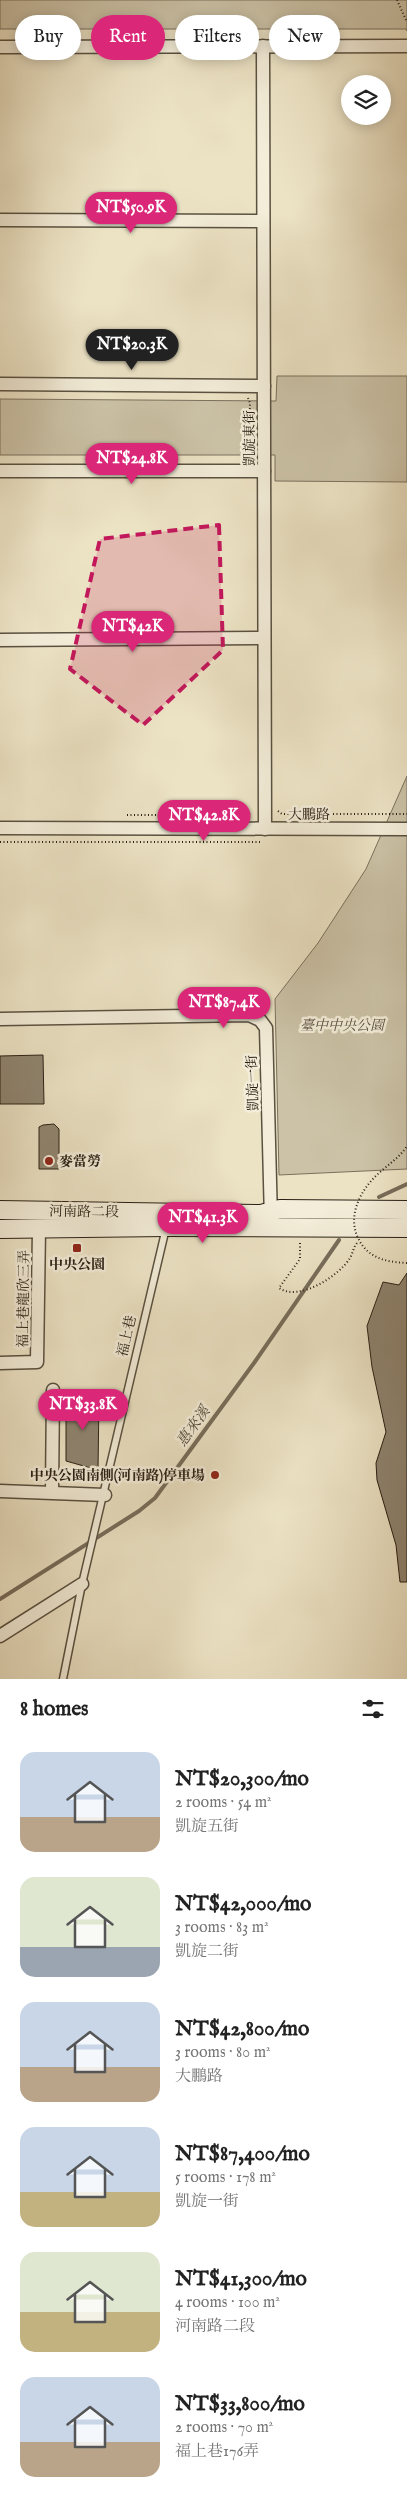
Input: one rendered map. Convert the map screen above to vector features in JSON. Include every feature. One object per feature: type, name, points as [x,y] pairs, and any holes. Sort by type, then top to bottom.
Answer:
[{"type":"street","name":"凱旋東街","points":[[263,46],[265,836]]},
{"type":"street","points":[[0,47],[407,46]]},
{"type":"street","points":[[0,220],[263,221]]},
{"type":"street","points":[[0,384],[264,386]]},
{"type":"street","points":[[0,471],[264,471]]},
{"type":"street","points":[[0,640],[264,638]]},
{"type":"street","name":"大鵬路","points":[[0,828],[265,836],[407,829]]},
{"type":"street","name":"凱旋一街","points":[[0,1018],[249,1015],[260,1020],[266,1028],[271,1220]]},
{"type":"street","name":"河南路二段","points":[[271,1220],[280,1209],[407,1210]]},
{"type":"street","name":"河南路二段","points":[[0,1210],[261,1214],[271,1220]]},
{"type":"street","name":"河南路二段","points":[[0,1230],[166,1227],[271,1220],[407,1228]]},
{"type":"street","name":"福上巷龍欣三弄","points":[[0,1363],[38,1362],[39,1229]]},
{"type":"street","points":[[52,1492],[53,1390]]},
{"type":"street","points":[[0,1491],[105,1495]]},
{"type":"street","points":[[0,1636],[84,1579]]},
{"type":"lane","name":"福上巷","points":[[62,1679],[166,1227]]},
{"type":"path","points":[[397,0],[407,22]]},
{"type":"path","points":[[246,395],[250,403],[249,460]]},
{"type":"path","points":[[276,809],[282,814],[407,814]]},
{"type":"path","points":[[118,815],[247,815],[255,810]]},
{"type":"path","points":[[0,842],[265,836]]},
{"type":"path","points":[[407,1146],[398,1158],[378,1173],[362,1193],[354,1222],[359,1241],[370,1254],[380,1260],[407,1263]]},
{"type":"path","points":[[300,1243],[300,1259],[279,1288],[285,1292],[301,1292],[318,1285],[348,1261],[359,1241]]},
{"type":"highlighted area","points":[[219,525],[223,650],[143,725],[70,669],[100,539]]},
{"type":"green space","points":[[0,0],[407,0],[407,31],[406,29],[340,29],[340,15],[269,15],[269,29],[259,29],[259,15],[175,15],[175,29],[165,29],[165,15],[91,15],[91,29],[81,29],[81,15],[15,15],[15,29],[0,29]]},
{"type":"green space","points":[[277,376],[407,376],[407,482],[275,481],[275,455],[0,455],[0,399],[276,401]]},
{"type":"green space","name":"臺中中央公園","points":[[407,776],[407,1169],[279,1175],[275,999],[318,943],[366,869]]},
{"type":"building","points":[[43,1055],[44,1104],[0,1104],[0,1056]]},
{"type":"building","points":[[54,1124],[59,1129],[59,1169],[39,1169],[39,1127]]},
{"type":"building","points":[[407,1273],[407,1582],[400,1582],[396,1545],[377,1480],[376,1463],[386,1432],[372,1367],[367,1326],[383,1282],[399,1285]]},
{"type":"building","points":[[66,1397],[99,1397],[98,1470],[66,1461]]},
{"type":"waterway","name":"惠來溪","points":[[379,1197],[407,1184]]},
{"type":"waterway","name":"惠來溪","points":[[0,1599],[139,1511],[155,1498],[254,1363],[339,1240]]},
{"type":"place","name":"麥當勞","points":[[49,1161]]},
{"type":"place","name":"中央公園","points":[[77,1248]]},
{"type":"place","name":"中央公園南側(河南路)停車場","points":[[215,1475]]}]
